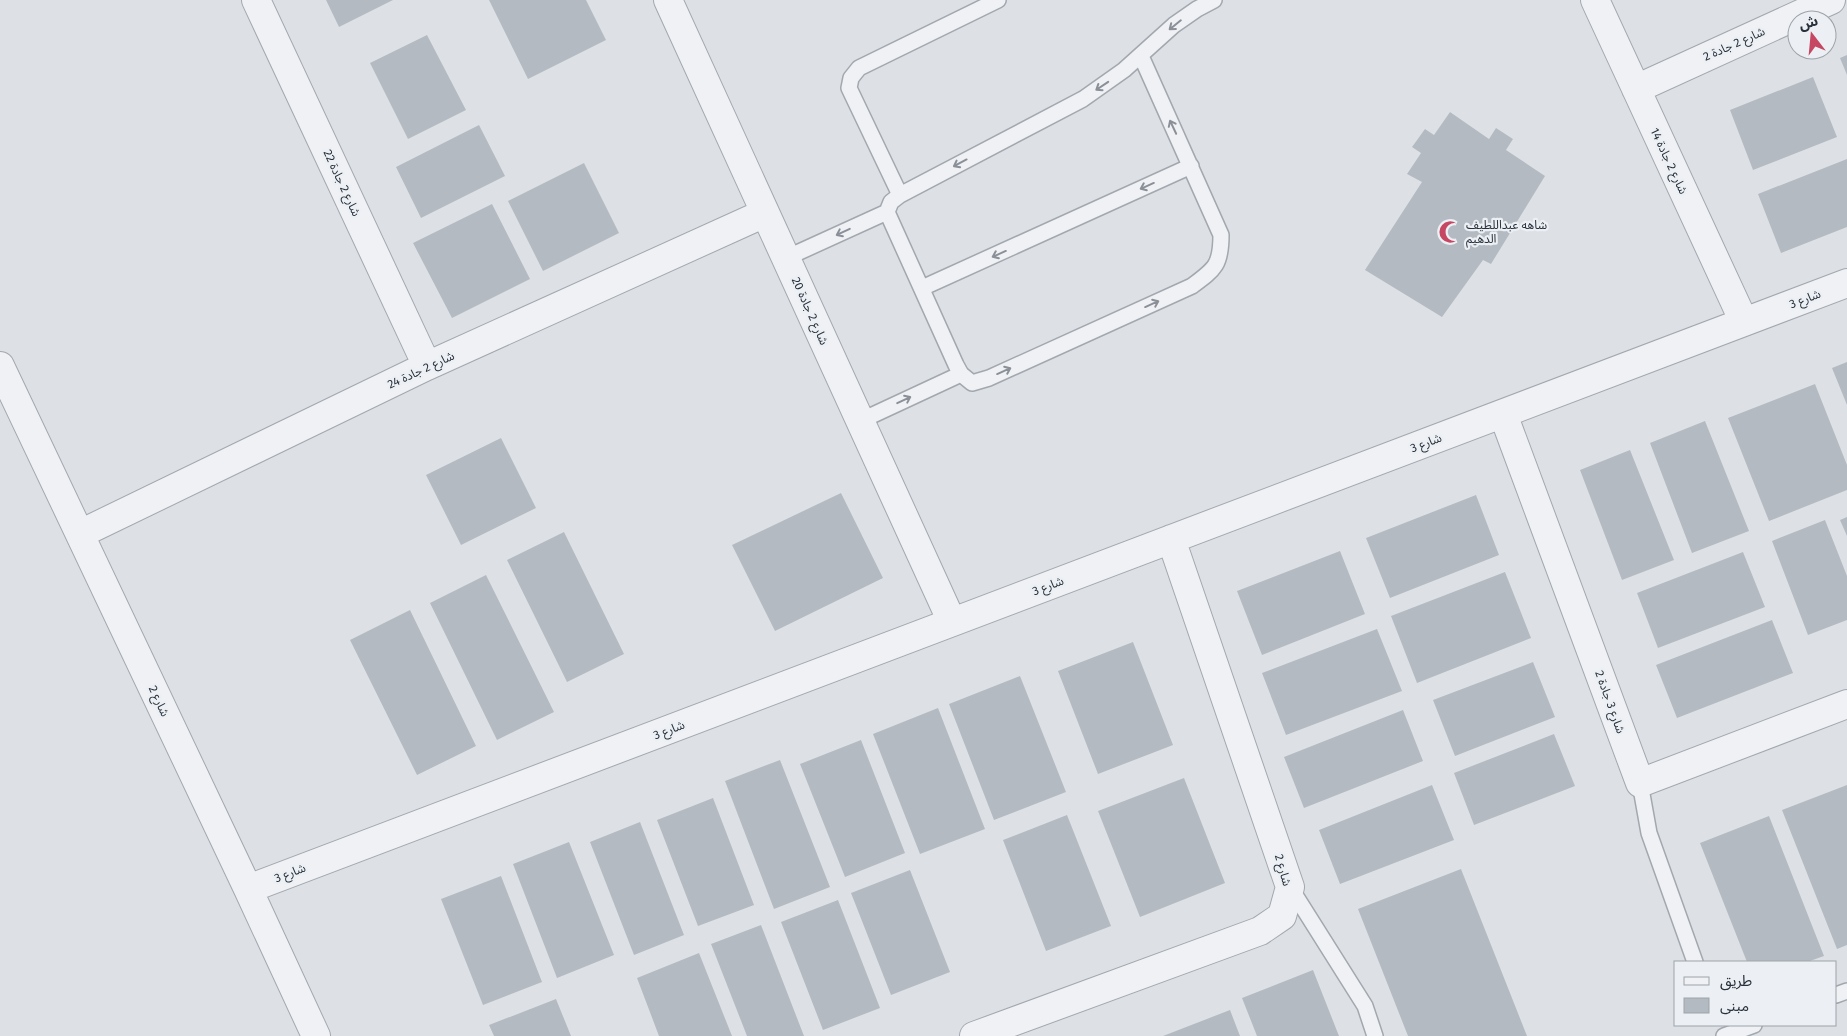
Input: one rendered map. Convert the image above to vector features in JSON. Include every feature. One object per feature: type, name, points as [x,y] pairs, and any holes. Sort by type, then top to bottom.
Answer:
[{"type":"street","name":"شارع 2 جادة 22","points":[[256,0],[427,366]]},
{"type":"street","name":"شارع 2 جادة 20","points":[[668,0],[952,622]]},
{"type":"street","name":"شارع 2 جادة 14","points":[[1595,0],[1744,322]]},
{"type":"street","name":"شارع 2 جادة 2","points":[[1636,89],[1832,0]]},
{"type":"street","name":"شارع 2 جادة 24","points":[[80,534],[427,366],[765,213]]},
{"type":"street","name":"شارع 3","points":[[248,889],[1847,283]]},
{"type":"street","name":"شارع 2","points":[[0,366],[316,1036]]},
{"type":"street","name":"شارع 3 جادة 2","points":[[1503,414],[1640,783]]},
{"type":"street","name":"شارع 2","points":[[974,1036],[1260,931],[1282,916],[1290,887],[1171,539]]},
{"type":"street","points":[[1640,783],[1847,704]]},
{"type":"lane","points":[[900,195],[849,88],[851,78],[859,68],[998,0]]},
{"type":"lane","points":[[786,258],[887,212],[891,202],[900,195],[1083,99],[1141,56],[1196,9],[1214,0]]},
{"type":"lane","points":[[887,212],[961,374],[972,383],[989,378],[1192,286],[1212,271],[1221,253],[1221,235],[1141,56]]},
{"type":"lane","points":[[922,288],[1191,166]]},
{"type":"lane","points":[[860,421],[961,374]]},
{"type":"lane","points":[[1640,783],[1649,833],[1695,961]]},
{"type":"lane","points":[[1290,887],[1365,1006],[1375,1036]]},
{"type":"lane","points":[[1722,1036],[1751,1026]]},
{"type":"building","points":[[326,0],[393,0],[339,27]]},
{"type":"building","points":[[489,0],[586,0],[606,40],[528,79]]},
{"type":"building","points":[[427,35],[466,110],[408,139],[370,63]]},
{"type":"building","points":[[1847,55],[1847,75],[1840,58]]},
{"type":"building","points":[[1813,77],[1837,137],[1753,170],[1730,110]]},
{"type":"building","name":"شاهه عبداللطيف الدهيم","points":[[1450,112],[1489,139],[1496,128],[1513,139],[1506,150],[1545,176],[1491,264],[1483,260],[1442,317],[1365,270],[1422,182],[1407,174],[1421,153],[1412,147],[1425,129],[1434,135]]},
{"type":"building","points":[[479,125],[505,176],[421,218],[396,167]]},
{"type":"building","points":[[1847,159],[1847,227],[1781,253],[1758,194]]},
{"type":"building","points":[[584,163],[619,233],[543,271],[508,201]]},
{"type":"building","points":[[492,204],[530,279],[452,318],[413,243]]},
{"type":"building","points":[[1847,362],[1847,405],[1832,368]]},
{"type":"building","points":[[1815,384],[1847,465],[1847,490],[1769,521],[1728,418]]},
{"type":"building","points":[[1705,421],[1749,531],[1692,553],[1650,443]]},
{"type":"building","points":[[501,438],[536,508],[461,545],[426,475]]},
{"type":"building","points":[[1630,450],[1674,560],[1622,580],[1580,470]]},
{"type":"building","points":[[841,493],[883,578],[775,631],[732,545]]},
{"type":"building","points":[[1476,495],[1499,555],[1390,598],[1366,538]]},
{"type":"building","points":[[1847,517],[1847,536],[1840,520]]},
{"type":"building","points":[[1825,520],[1847,576],[1847,620],[1808,635],[1772,541]]},
{"type":"building","points":[[564,532],[624,654],[567,682],[507,560]]},
{"type":"building","points":[[1340,551],[1365,614],[1262,655],[1237,591]]},
{"type":"building","points":[[1743,552],[1765,607],[1658,648],[1637,593]]},
{"type":"building","points":[[1505,572],[1531,638],[1417,683],[1391,616]]},
{"type":"building","points":[[486,575],[554,712],[497,740],[430,603]]},
{"type":"building","points":[[410,610],[476,746],[417,775],[350,640]]},
{"type":"building","points":[[1772,620],[1793,673],[1677,718],[1656,665]]},
{"type":"building","points":[[1377,629],[1402,691],[1286,735],[1262,673]]},
{"type":"building","points":[[1133,642],[1173,745],[1098,774],[1058,671]]},
{"type":"building","points":[[1533,662],[1555,717],[1455,756],[1433,700]]},
{"type":"building","points":[[1020,676],[1066,792],[994,820],[949,704]]},
{"type":"building","points":[[938,708],[985,829],[920,854],[873,734]]},
{"type":"building","points":[[1403,710],[1423,761],[1304,808],[1284,757]]},
{"type":"building","points":[[1554,734],[1575,786],[1474,825],[1454,773]]},
{"type":"building","points":[[861,740],[905,853],[845,877],[800,764]]},
{"type":"building","points":[[780,760],[830,887],[774,909],[725,781]]},
{"type":"building","points":[[1184,778],[1225,883],[1140,917],[1098,811]]},
{"type":"building","points":[[1432,785],[1454,840],[1340,884],[1319,830]]},
{"type":"building","points":[[1847,785],[1847,945],[1837,949],[1782,810]]},
{"type":"building","points":[[713,798],[754,905],[698,926],[657,820]]},
{"type":"building","points":[[1067,815],[1111,926],[1046,951],[1003,840]]},
{"type":"building","points":[[1769,816],[1824,956],[1810,961],[1747,961],[1700,843]]},
{"type":"building","points":[[640,822],[684,935],[634,955],[590,842]]},
{"type":"building","points":[[569,842],[614,955],[557,978],[513,864]]},
{"type":"building","points":[[1461,869],[1527,1036],[1408,1036],[1358,909]]},
{"type":"building","points":[[910,870],[950,972],[891,995],[851,893]]},
{"type":"building","points":[[501,876],[542,982],[483,1005],[441,899]]},
{"type":"building","points":[[838,900],[880,1008],[823,1030],[781,922]]},
{"type":"building","points":[[761,925],[804,1036],[747,1036],[711,944]]},
{"type":"building","points":[[699,953],[732,1036],[659,1036],[637,978]]},
{"type":"building","points":[[1313,970],[1339,1036],[1257,1036],[1242,998]]},
{"type":"building","points":[[556,999],[571,1036],[494,1036],[489,1025]]},
{"type":"building","points":[[1230,1010],[1240,1036],[1163,1036]]},
{"type":"place","name":"شاهه عبداللطيف الدهيم","points":[[1450,232]]}]
